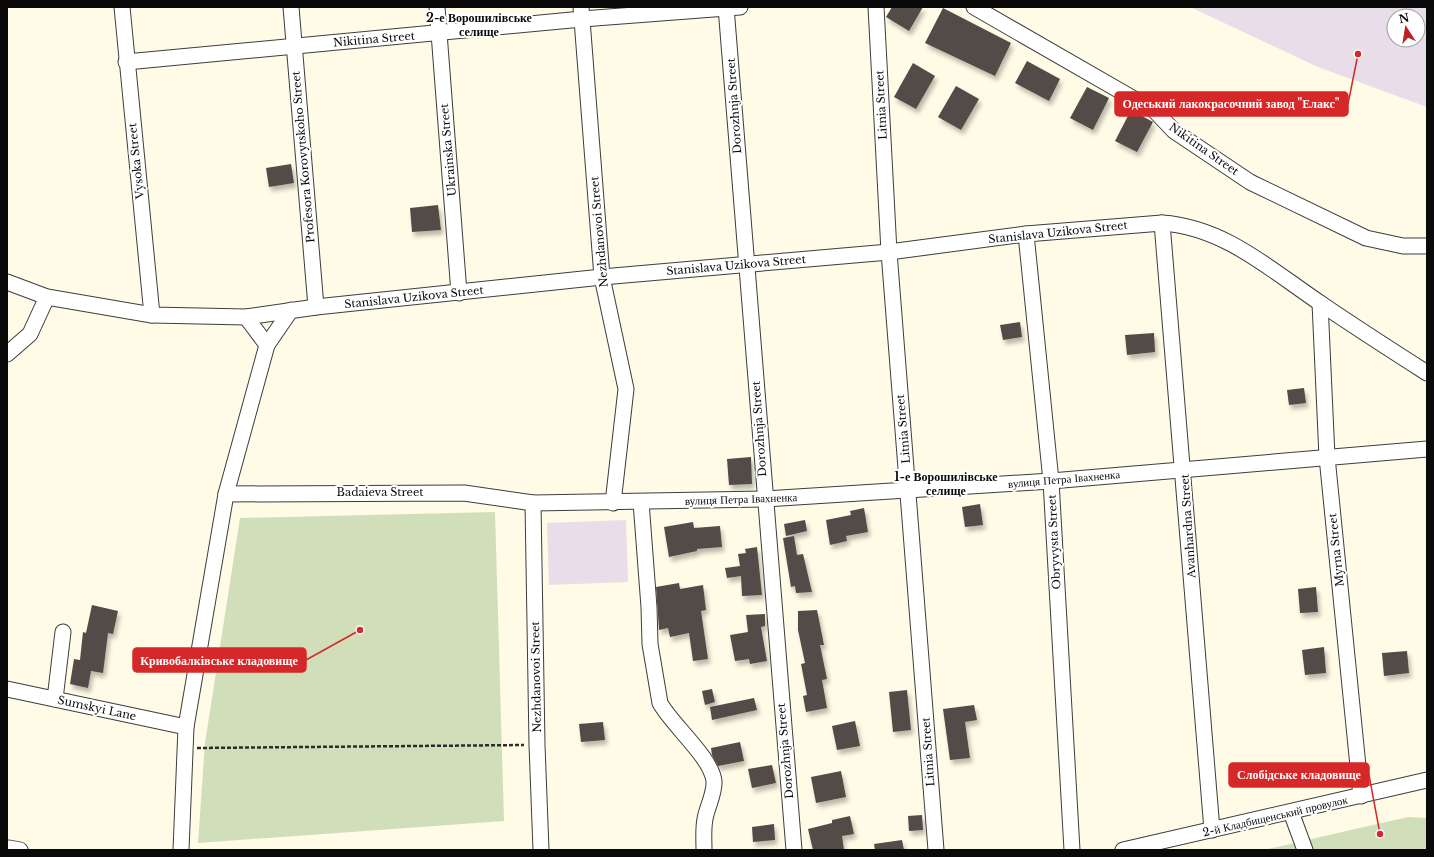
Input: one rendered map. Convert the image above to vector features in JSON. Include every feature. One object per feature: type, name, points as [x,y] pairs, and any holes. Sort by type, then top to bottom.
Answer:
[{"type":"street","name":"Vysoka Street","points":[[122,7],[126,62],[152,315]]},
{"type":"street","name":"Profesora Korovytskoho Street","points":[[291,7],[316,306]]},
{"type":"street","name":"Ukrainska Street","points":[[437,7],[460,293]]},
{"type":"street","name":"Nikitina Street","points":[[126,62],[439,34],[582,13],[731,7]]},
{"type":"street","name":"Dorozhnja Street","points":[[731,7],[746,264],[794,850]]},
{"type":"street","name":"Litnia Street","points":[[876,7],[889,252],[936,850]]},
{"type":"street","name":"Nikitina Street","points":[[974,7],[1155,111],[1174,131],[1250,182],[1366,238],[1403,246],[1427,246]]},
{"type":"street","name":"Nezhdanovoi Street","points":[[582,13],[602,277],[626,389],[613,503]]},
{"type":"street","name":"Stanislava Uzikova Street","points":[[7,282],[47,297],[152,315],[246,317],[316,306],[460,293],[602,277],[889,252],[1026,234],[1162,223],[1179,224],[1197,228],[1219,237],[1237,247],[1427,373]]},
{"type":"street","name":"Avanhardna Street","points":[[1162,223],[1184,469],[1212,830]]},
{"type":"street","name":"Obryvysta Street","points":[[1026,234],[1051,481],[1072,850]]},
{"type":"street","points":[[7,354],[30,334],[47,297]]},
{"type":"street","name":"Myrna Street","points":[[1320,303],[1327,456],[1361,796]]},
{"type":"street","points":[[181,850],[186,727],[226,494],[267,345],[291,310]]},
{"type":"street","points":[[246,317],[267,345]]},
{"type":"street","name":"вулиця Петра Івахненка","points":[[533,503],[765,500],[1051,481],[1327,456],[1427,449]]},
{"type":"street","name":"Badaieva Street","points":[[226,494],[464,493],[533,503]]},
{"type":"street","points":[[641,502],[649,607],[650,644],[660,703],[664,710],[695,746],[711,771],[714,780],[705,818],[704,850]]},
{"type":"street","name":"Nezhdanovoi Street","points":[[533,503],[537,745],[541,850]]},
{"type":"street","points":[[55,699],[63,632]]},
{"type":"street","name":"Sumskyi Lane","points":[[7,689],[186,727]]},
{"type":"street","name":"2-й Кладбищенський провулок","points":[[1123,850],[1427,780]]},
{"type":"street","points":[[1291,812],[1305,850]]},
{"type":"path","points":[[184,748],[537,745]]},
{"type":"shaded area","points":[[1190,7],[1427,7],[1427,107],[1318,67]]},
{"type":"shaded area","points":[[626,520],[628,582],[549,585],[547,523]]},
{"type":"green space","points":[[495,512],[504,821],[198,843],[205,743],[240,518]]},
{"type":"green space","points":[[1408,817],[1427,818],[1427,850],[1263,850]]},
{"type":"building","points":[[892,7],[923,7],[909,31],[886,17]]},
{"type":"building","points":[[943,8],[1011,43],[995,76],[925,43]]},
{"type":"building","points":[[1027,61],[1060,79],[1049,101],[1015,83]]},
{"type":"building","points":[[913,63],[935,76],[916,109],[894,97]]},
{"type":"building","points":[[956,86],[979,99],[961,130],[938,117]]},
{"type":"building","points":[[1087,87],[1109,98],[1093,130],[1070,118]]},
{"type":"building","points":[[1131,110],[1153,122],[1137,152],[1115,141]]},
{"type":"building","points":[[291,164],[294,183],[269,187],[266,168]]},
{"type":"building","points":[[438,205],[441,230],[412,232],[410,208]]},
{"type":"building","points":[[1020,322],[1022,337],[1003,340],[1000,325]]},
{"type":"building","points":[[1154,333],[1155,352],[1127,355],[1125,335]]},
{"type":"building","points":[[1304,388],[1306,403],[1289,405],[1287,390]]},
{"type":"building","points":[[751,457],[752,484],[729,485],[727,459]]},
{"type":"building","points":[[980,504],[983,525],[965,527],[962,507]]},
{"type":"building","points":[[864,508],[868,532],[846,536],[847,541],[830,545],[826,520],[851,515],[850,511]]},
{"type":"building","points":[[805,520],[807,531],[786,536],[784,524]]},
{"type":"building","points":[[693,522],[694,528],[720,526],[722,547],[697,549],[697,551],[669,557],[664,527]]},
{"type":"building","points":[[794,536],[797,555],[803,554],[812,592],[796,593],[795,586],[791,587],[783,538]]},
{"type":"building","points":[[757,547],[762,595],[742,596],[741,576],[727,578],[725,568],[740,566],[738,554],[746,553],[745,549]]},
{"type":"building","points":[[679,583],[680,589],[703,585],[706,610],[701,611],[708,659],[693,661],[689,633],[670,637],[668,628],[659,630],[656,587]]},
{"type":"building","points":[[1316,587],[1318,612],[1300,613],[1298,589]]},
{"type":"building","points":[[92,605],[118,611],[113,634],[108,633],[103,673],[91,671],[88,688],[70,684],[74,659],[80,660],[83,632],[86,633]]},
{"type":"building","points":[[817,610],[824,645],[820,645],[827,679],[822,680],[827,708],[806,712],[803,696],[807,695],[801,664],[805,663],[798,630],[798,611]]},
{"type":"building","points":[[765,614],[765,626],[761,627],[767,661],[750,664],[749,659],[735,661],[730,635],[748,632],[746,615]]},
{"type":"building","points":[[1324,647],[1326,673],[1305,675],[1302,650]]},
{"type":"building","points":[[1407,651],[1409,673],[1384,676],[1382,653]]},
{"type":"building","points":[[712,689],[715,702],[705,705],[702,691]]},
{"type":"building","points":[[907,690],[911,730],[893,732],[889,692]]},
{"type":"building","points":[[754,698],[757,710],[712,720],[710,707]]},
{"type":"building","points":[[974,705],[977,720],[965,722],[970,758],[950,760],[943,709]]},
{"type":"building","points":[[855,721],[860,746],[837,750],[832,726]]},
{"type":"building","points":[[603,722],[605,740],[581,742],[579,724]]},
{"type":"building","points":[[740,742],[744,761],[718,766],[712,755],[711,748]]},
{"type":"building","points":[[772,765],[776,783],[752,788],[748,769]]},
{"type":"building","points":[[841,771],[846,797],[816,803],[811,777]]},
{"type":"building","points":[[922,815],[923,830],[909,831],[908,816]]},
{"type":"building","points":[[850,816],[854,834],[842,836],[844,850],[813,850],[808,829],[832,823],[832,820]]},
{"type":"building","points":[[774,824],[775,840],[753,842],[752,827]]},
{"type":"building","points":[[902,840],[904,850],[875,850],[874,844]]},
{"type":"place","name":"Одеський лакокрасочний завод \"Елакс\"","points":[[1358,54]]},
{"type":"place","name":"Кривобалківське кладовище","points":[[360,630]]},
{"type":"place","name":"Слобідське кладовище","points":[[1380,834]]},
{"type":"district","name":"2-е Ворошилівське селище","points":[[479,25]]},
{"type":"district","name":"1-е Ворошилівське селище","points":[[946,484]]}]
